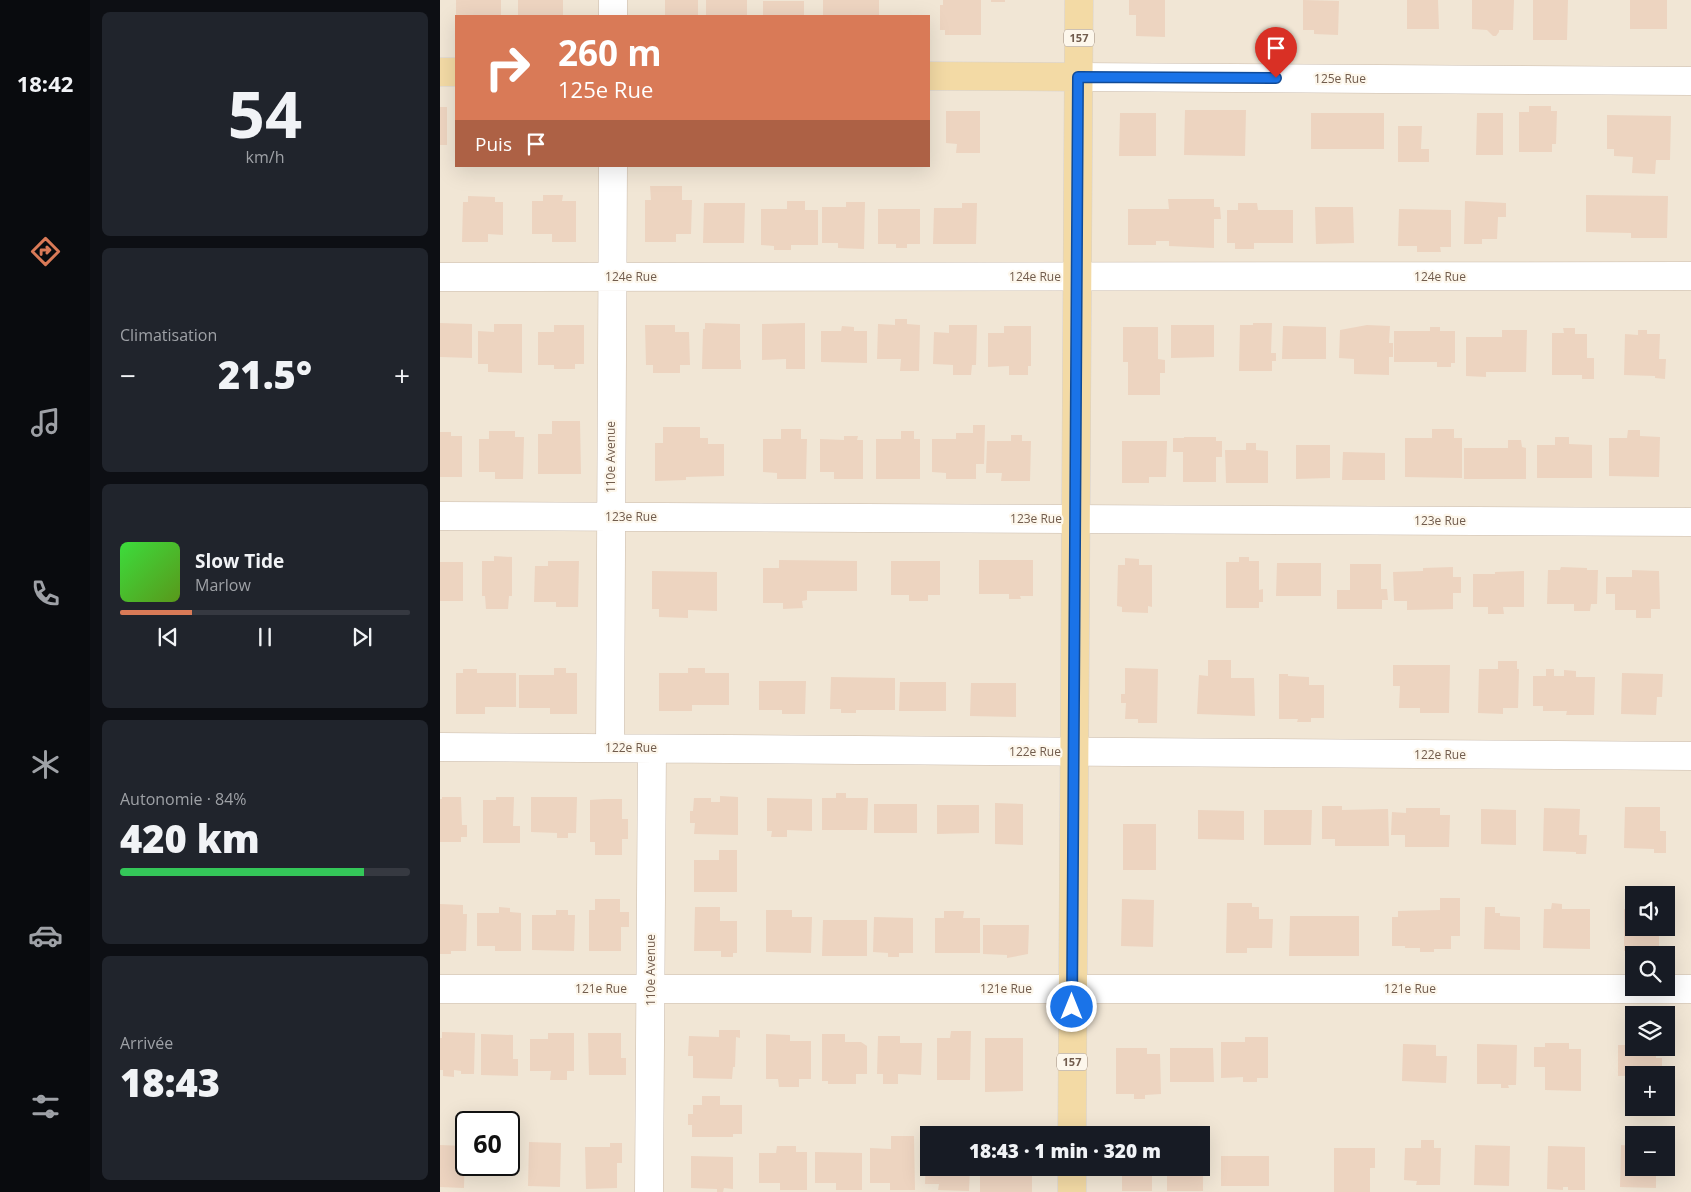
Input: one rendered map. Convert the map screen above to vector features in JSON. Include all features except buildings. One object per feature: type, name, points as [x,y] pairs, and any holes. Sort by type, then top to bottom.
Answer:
[{"type":"main road","name":"157","points":[[1072,1126],[1079,0]]},
{"type":"main road","points":[[440,72],[455,72]]},
{"type":"main road","name":"125e Rue","points":[[930,76],[1078,77]]},
{"type":"main road","points":[[1072,1176],[1072,1192]]},
{"type":"street","points":[[613,0],[613,15]]},
{"type":"street","name":"125e Rue","points":[[1078,77],[1691,82]]},
{"type":"street","name":"110e Avenue","points":[[610,748],[613,167]]},
{"type":"street","name":"124e Rue","points":[[440,277],[1691,276]]},
{"type":"street","name":"123e Rue","points":[[440,516],[1691,522]]},
{"type":"street","name":"122e Rue","points":[[440,747],[1691,756]]},
{"type":"street","name":"110e Avenue","points":[[649,1192],[652,749]]},
{"type":"street","name":"121e Rue","points":[[440,989],[1691,989]]},
{"type":"shaded area","points":[[440,0],[1691,0],[1691,1192],[440,1192]]},
{"type":"route","points":[[1072,1007],[1078,77],[1276,78]]}]
